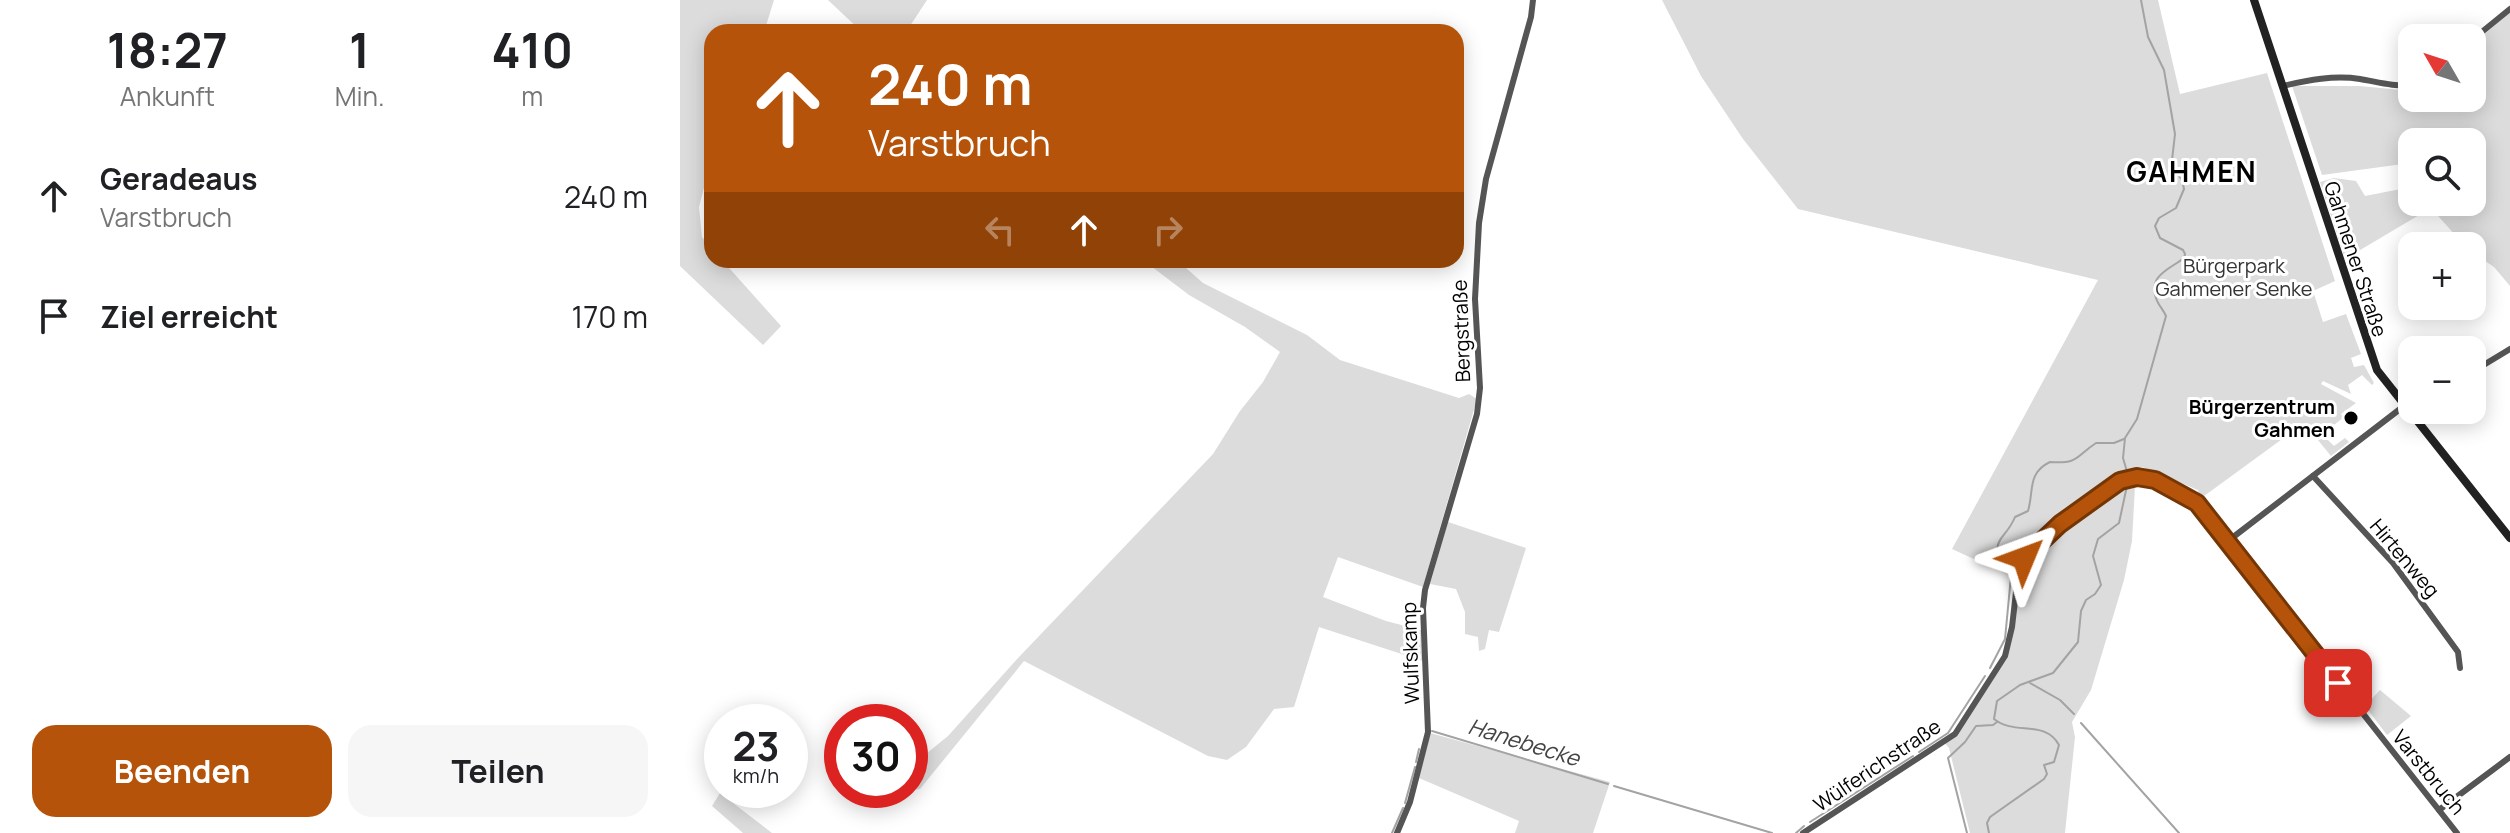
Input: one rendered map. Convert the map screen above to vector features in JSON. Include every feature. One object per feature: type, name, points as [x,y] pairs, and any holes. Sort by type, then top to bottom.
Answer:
[{"type":"main road","name":"Gahmener Straße","points":[[2254,0],[2377,370],[2398,395]]},
{"type":"main road","name":"Gahmener Straße","points":[[2421,424],[2510,538]]},
{"type":"street","name":"Bergstraße","points":[[1473,427],[1480,388],[1475,299],[1479,223],[1486,179],[1533,0]]},
{"type":"street","points":[[2486,29],[2510,9]]},
{"type":"street","points":[[2283,86],[2315,79],[2358,79],[2398,85]]},
{"type":"street","points":[[2486,364],[2510,349]]},
{"type":"street","points":[[2228,541],[2398,414]]},
{"type":"street","name":"Wulfskamp","points":[[1397,833],[1410,802],[1428,732],[1425,590],[1473,427]]},
{"type":"street","name":"Hirtenweg","points":[[2313,476],[2393,563],[2458,652],[2460,668]]},
{"type":"street","name":"Wülferichstraße","points":[[1803,833],[1955,734],[2005,656],[2012,627],[2017,576],[2024,558],[2060,524],[2120,481],[2132,477],[2155,480],[2189,497],[2228,541]]},
{"type":"street","name":"Varstbruch","points":[[2228,541],[2457,833]]},
{"type":"street","points":[[2439,810],[2510,757]]},
{"type":"green space","points":[[680,0],[774,0],[766,24],[704,24],[704,188],[699,207],[704,268],[729,268],[781,326],[763,345],[680,266]]},
{"type":"green space","points":[[828,0],[927,0],[911,24],[854,24]]},
{"type":"green space","name":"Bürgerpark Gahmener Senke","points":[[1662,0],[2158,0],[2180,94],[2267,73],[2335,281],[2313,291],[2323,322],[2346,314],[2361,354],[2351,358],[2354,367],[2364,365],[2374,383],[2372,385],[2362,375],[2348,385],[2351,394],[2323,381],[2321,384],[2356,403],[2322,434],[2334,446],[2345,438],[2349,442],[2331,456],[2304,423],[2200,499],[2198,490],[2142,467],[2091,490],[2023,545],[2013,577],[1952,549],[2098,280],[1798,209],[1743,139],[1701,76]]},
{"type":"green space","points":[[2510,12],[2510,286],[2486,262],[2486,232],[2452,232],[2438,216],[2486,216],[2486,128],[2398,128],[2398,165],[2322,175],[2292,86],[2398,90],[2398,112],[2486,112],[2486,33]]},
{"type":"green space","points":[[2334,178],[2356,181],[2365,196],[2398,190],[2398,216],[2418,216],[2345,259],[2320,182]]},
{"type":"green space","points":[[1154,268],[1186,268],[1203,283],[1307,335],[1340,360],[1459,398],[1469,394],[1477,399],[1423,587],[1338,557],[1323,597],[1386,621],[1421,630],[1423,661],[1319,627],[1294,707],[1274,709],[1246,747],[1227,760],[1208,756],[1024,661],[928,779],[928,752],[948,736],[1213,454],[1280,352],[1245,327],[1189,295]]},
{"type":"green space","points":[[2132,480],[2135,486],[2132,541],[2124,580],[2091,690],[2072,722],[2075,737],[2065,833],[1970,833],[1949,748],[1944,742],[1957,734],[2005,656],[2025,556],[2098,496]]},
{"type":"green space","points":[[1448,522],[1526,548],[1499,632],[1489,630],[1485,649],[1479,651],[1478,637],[1465,634],[1465,612],[1456,589],[1430,584]]},
{"type":"green space","points":[[2380,690],[2411,716],[2387,735],[2365,706]]},
{"type":"green space","points":[[1430,733],[1610,782],[1593,833],[1515,833],[1519,821],[1419,778]]},
{"type":"green space","points":[[714,808],[740,808],[772,833],[743,833]]},
{"type":"waterway","points":[[2128,475],[2123,458],[2125,438],[2137,419],[2166,316],[2156,298],[2155,284],[2185,254],[2160,238],[2155,226],[2159,218],[2176,208],[2184,189],[2172,160],[2175,134],[2164,70],[2148,37],[2141,0]]},
{"type":"waterway","points":[[2010,571],[1998,553],[1999,542],[2015,517],[2028,511],[2038,471],[2050,462],[2066,462],[2076,458],[2096,443],[2114,443],[2124,439]]},
{"type":"waterway","points":[[1989,833],[1987,823],[1990,817],[2044,779],[2047,774],[2044,765],[2054,762],[2059,745],[2046,732],[2011,727],[1994,719],[1997,701],[2020,685],[2053,673],[2078,642],[2081,611],[2086,600],[2101,585],[2093,556],[2098,539],[2119,523],[2128,481]]},
{"type":"waterway","points":[[1990,668],[2005,639],[2011,576]]},
{"type":"waterway","points":[[1919,752],[1948,733],[1985,676]]},
{"type":"waterway","points":[[2030,683],[2060,700],[2074,714]]},
{"type":"waterway","points":[[1967,833],[1948,758],[1976,726],[1997,722]]},
{"type":"waterway","points":[[2081,723],[2179,833]]},
{"type":"waterway","name":"Hanebecke","points":[[1432,731],[1608,784]]},
{"type":"waterway","name":"Hanebecke","points":[[1416,762],[1419,749]]},
{"type":"waterway","points":[[1810,822],[1913,756]]},
{"type":"waterway","name":"Hanebecke","points":[[1405,803],[1415,767]]},
{"type":"waterway","name":"Hanebecke","points":[[1614,786],[1772,833]]},
{"type":"waterway","name":"Hanebecke","points":[[1392,833],[1403,808]]},
{"type":"waterway","points":[[1796,833],[1804,826]]},
{"type":"place","name":"Bürgerzentrum Gahmen","points":[[2351,418]]},
{"type":"district","name":"GAHMEN","points":[[2192,171]]},
{"type":"route","points":[[2024,558],[2100,492],[2132,477],[2155,480],[2197,503],[2338,683]]}]
